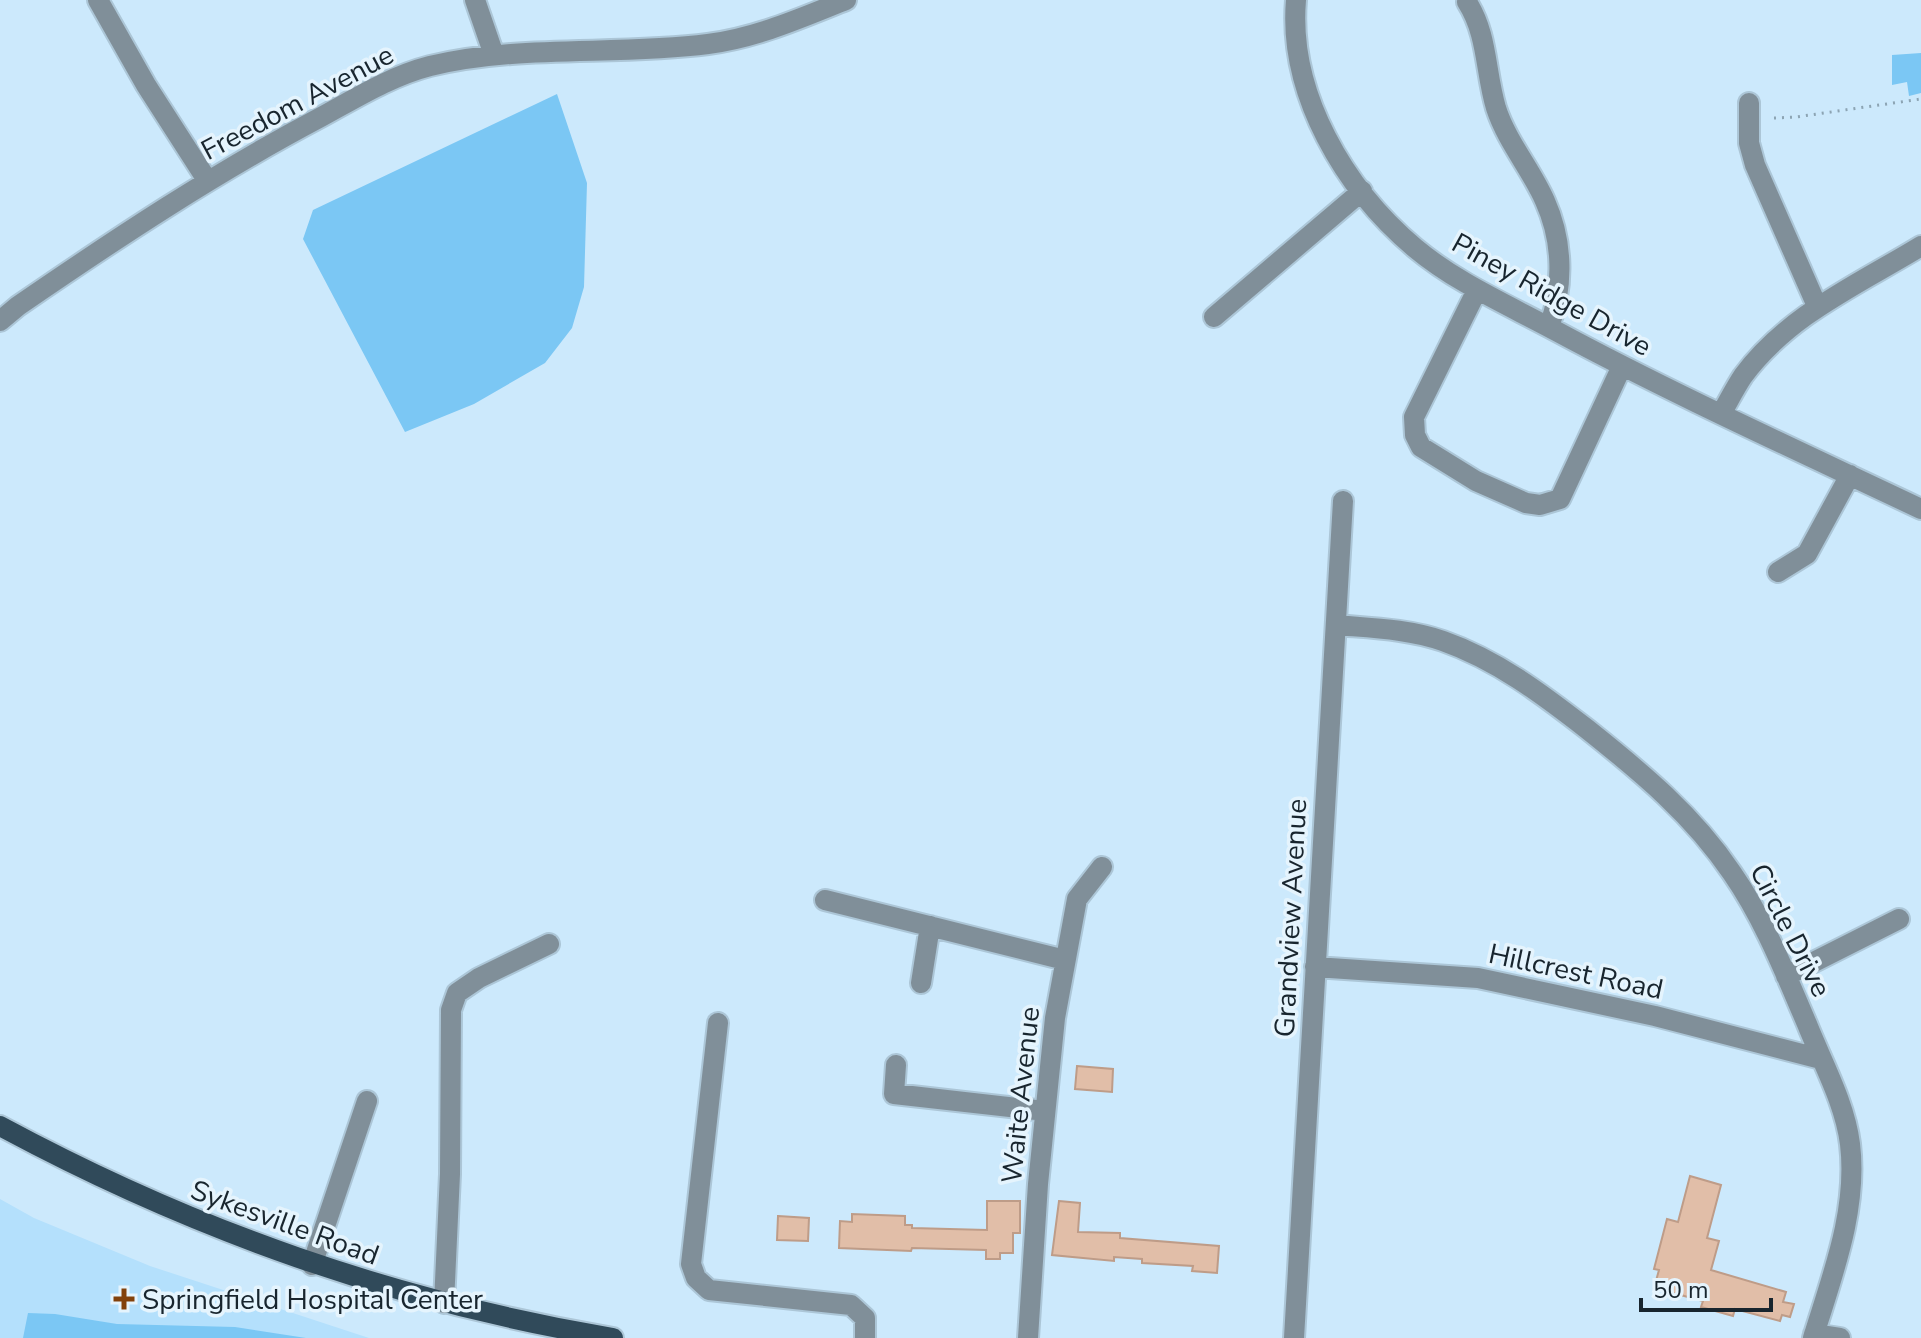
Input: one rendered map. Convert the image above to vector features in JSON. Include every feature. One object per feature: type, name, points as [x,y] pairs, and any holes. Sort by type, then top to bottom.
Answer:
[{"type":"main road","name":"Sykesville Road","points":[[0,1126],[149,1201],[312,1265],[444,1303],[528,1323],[613,1338]]},
{"type":"street","points":[[98,0],[146,85],[207,180]]},
{"type":"street","points":[[475,0],[494,55]]},
{"type":"street","name":"Freedom Avenue","points":[[0,321],[207,180],[389,80],[430,66],[494,55],[560,49],[633,49],[710,44],[789,23],[846,0]]},
{"type":"street","name":"Piney Ridge Drive","points":[[1296,0],[1294,22],[1311,103],[1333,152],[1380,213],[1416,248],[1477,290],[1622,366],[1921,509]]},
{"type":"street","points":[[1467,2],[1479,21],[1496,108],[1507,135],[1545,200],[1553,224],[1559,249],[1559,284],[1556,308],[1549,327]]},
{"type":"street","points":[[1749,103],[1749,143],[1755,165],[1817,306]]},
{"type":"street","points":[[1214,317],[1362,191]]},
{"type":"street","points":[[1721,414],[1742,378],[1766,349],[1817,306],[1921,246]]},
{"type":"street","points":[[1477,290],[1420,402],[1413,424],[1421,447],[1476,481],[1526,503],[1540,505],[1560,499],[1622,366]]},
{"type":"street","points":[[1778,572],[1807,554],[1850,475]]},
{"type":"street","name":"Grandview Avenue","points":[[1294,1338],[1343,501]]},
{"type":"street","name":"Circle Drive","points":[[1336,625],[1426,636],[1470,653],[1540,692],[1638,768],[1691,819],[1713,846],[1755,910],[1786,976],[1821,1059],[1850,1142],[1850,1189],[1843,1238],[1813,1336]]},
{"type":"street","name":"Waite Avenue","points":[[1028,1338],[1038,1184],[1055,1018],[1077,899],[1102,867]]},
{"type":"street","points":[[825,900],[1065,960]]},
{"type":"street","points":[[1786,976],[1899,919]]},
{"type":"street","points":[[921,983],[930,926]]},
{"type":"street","points":[[444,1303],[450,1174],[451,1010],[457,993],[479,978],[549,944]]},
{"type":"street","name":"Hillcrest Road","points":[[1315,967],[1478,978],[1655,1016],[1821,1059]]},
{"type":"street","points":[[718,1023],[691,1264],[696,1278],[709,1290],[851,1305],[865,1318],[865,1338]]},
{"type":"street","points":[[896,1065],[894,1094],[1045,1111]]},
{"type":"street","points":[[312,1265],[367,1101]]},
{"type":"street","points":[[1813,1336],[1840,1338]]},
{"type":"path","points":[[1774,118],[1921,99]]},
{"type":"shaded area","points":[[1921,53],[1921,93],[1909,96],[1907,82],[1892,85],[1892,55]]},
{"type":"shaded area","points":[[557,94],[587,183],[584,287],[572,328],[545,363],[474,404],[405,432],[303,239],[313,210]]},
{"type":"shaded area","name":"Springfield Hospital Center","points":[[0,1199],[34,1218],[150,1266],[369,1338],[0,1338]]},
{"type":"shaded area","points":[[28,1313],[117,1324],[235,1327],[306,1338],[23,1338]]},
{"type":"building","points":[[1077,1066],[1113,1069],[1112,1092],[1075,1089]]},
{"type":"building","points":[[1690,1176],[1721,1185],[1707,1238],[1719,1241],[1711,1270],[1786,1292],[1783,1302],[1794,1304],[1790,1317],[1782,1315],[1780,1321],[1735,1309],[1733,1316],[1701,1307],[1703,1301],[1654,1288],[1659,1270],[1654,1269],[1667,1219],[1678,1222]]},
{"type":"building","points":[[987,1201],[1020,1201],[1020,1233],[1013,1233],[1013,1253],[1000,1253],[1000,1259],[986,1259],[986,1250],[839,1248],[840,1221],[852,1222],[852,1214],[905,1216],[905,1225],[912,1225],[912,1228],[987,1230]]},
{"type":"building","points":[[1059,1201],[1080,1203],[1078,1232],[1120,1233],[1120,1238],[1219,1246],[1217,1273],[1192,1271],[1193,1266],[1142,1263],[1142,1259],[1114,1257],[1114,1261],[1052,1255]]},
{"type":"building","points":[[778,1216],[809,1218],[808,1241],[777,1240]]},
{"type":"place","name":"Springfield Hospital Center","points":[[124,1299]]}]
